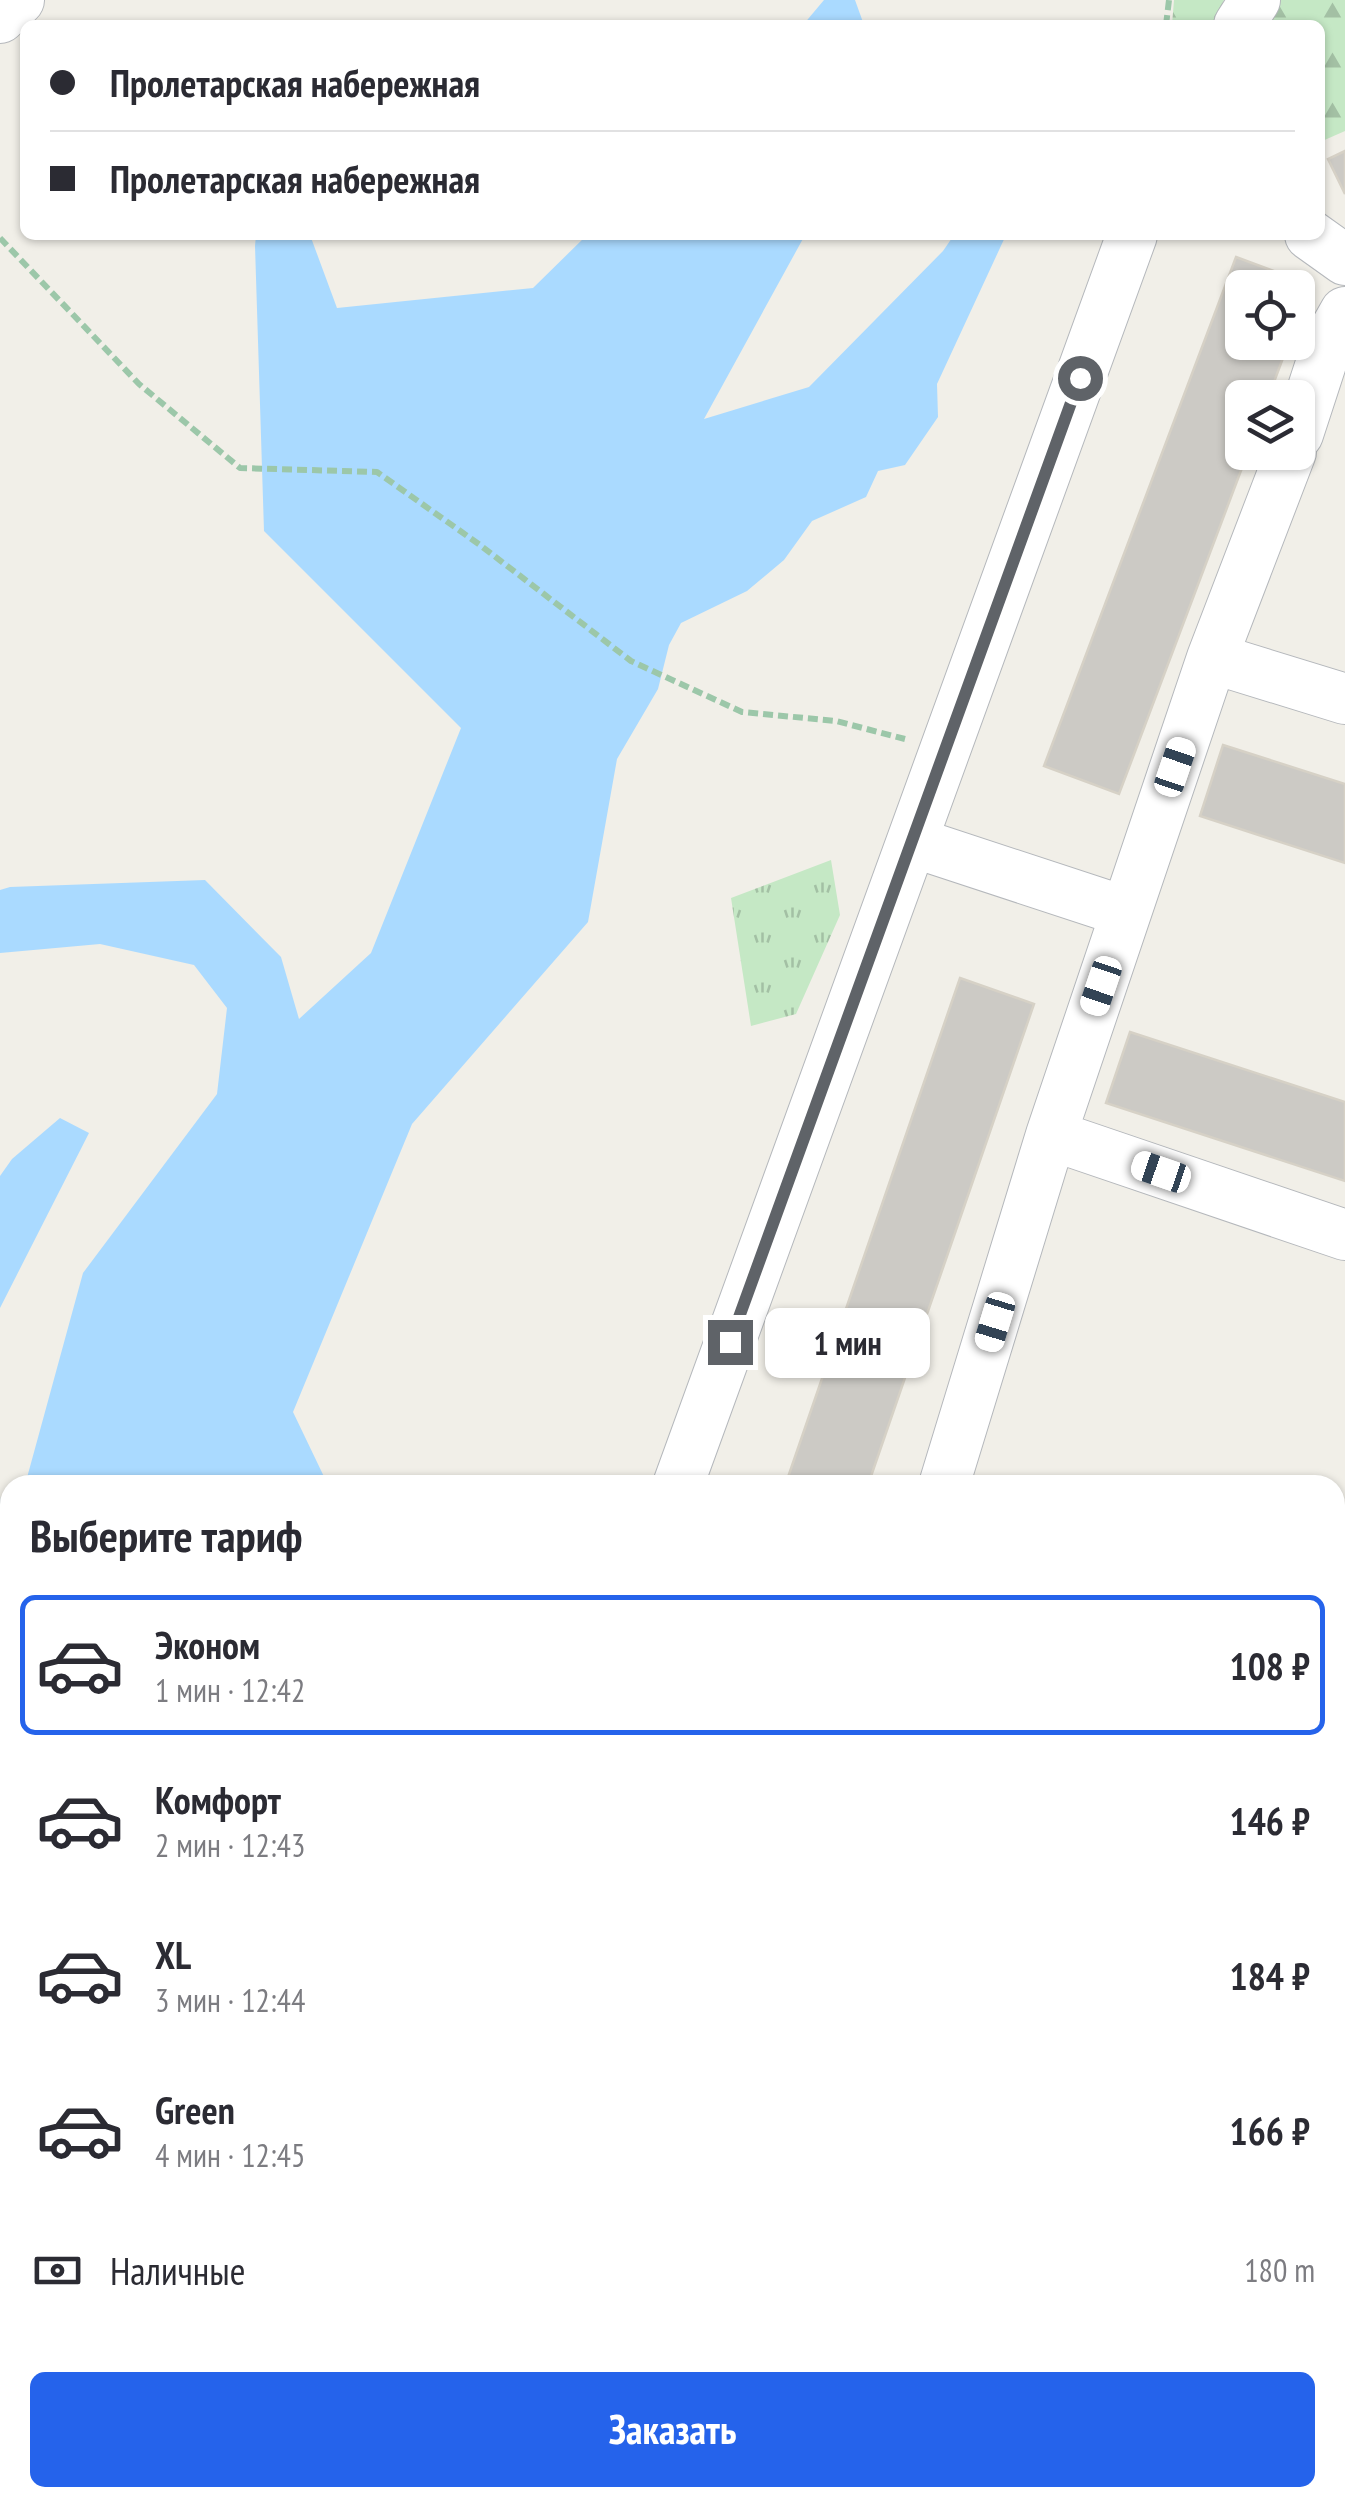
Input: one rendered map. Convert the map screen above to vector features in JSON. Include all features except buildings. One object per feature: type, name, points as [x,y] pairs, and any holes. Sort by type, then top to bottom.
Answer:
[{"type":"street","points":[[0,18],[19,0]]},
{"type":"street","points":[[682,1475],[1130,240]]},
{"type":"street","points":[[1317,240],[1345,260]]},
{"type":"street","points":[[1315,382],[1328,342],[1345,312]]},
{"type":"street","points":[[947,1475],[1051,1135],[1212,658],[1284,470]]},
{"type":"street","points":[[1212,658],[1345,699]]},
{"type":"street","points":[[913,842],[1126,912]]},
{"type":"street","points":[[1051,1135],[1345,1235]]},
{"type":"path","points":[[0,238],[139,384],[240,468],[377,472],[480,544],[631,661],[742,712],[836,721],[916,741]]},
{"type":"green space","points":[[1174,0],[1224,0],[1215,20],[1172,20]]},
{"type":"green space","points":[[1273,0],[1345,0],[1345,131],[1325,140],[1325,20],[1262,20]]},
{"type":"green space","points":[[831,860],[840,915],[796,1014],[751,1026],[731,898]]},
{"type":"water","points":[[824,0],[855,0],[862,20],[807,20]]},
{"type":"water","points":[[256,240],[312,240],[337,308],[533,288],[582,240],[802,240],[704,419],[809,387],[951,240],[1004,240],[937,384],[938,417],[905,465],[878,471],[866,497],[812,521],[784,560],[747,591],[681,623],[669,645],[658,689],[617,759],[588,922],[412,1124],[293,1412],[323,1475],[28,1475],[83,1273],[217,1094],[227,1008],[194,965],[100,944],[0,953],[0,890],[205,880],[281,957],[299,1019],[371,953],[461,728],[264,531]]},
{"type":"water","points":[[60,1118],[89,1133],[0,1308],[0,1176],[12,1159]]},
{"type":"route","points":[[730,1342],[1080,378]]}]
